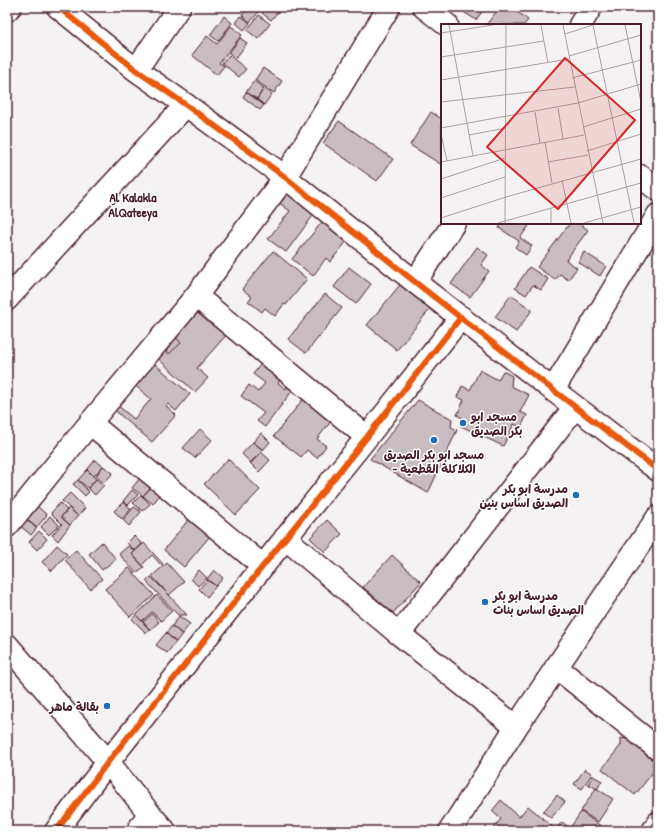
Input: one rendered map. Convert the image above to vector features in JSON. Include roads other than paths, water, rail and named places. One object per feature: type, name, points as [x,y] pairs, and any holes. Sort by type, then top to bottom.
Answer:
[{"type":"street","points":[[7,10],[10,7]]},
{"type":"street","points":[[58,7],[136,70],[285,177],[415,282],[658,470]]},
{"type":"street","points":[[136,70],[180,7]]},
{"type":"street","points":[[7,526],[90,423],[196,296],[285,177],[389,7]]},
{"type":"street","points":[[424,7],[446,24]]},
{"type":"street","points":[[581,24],[591,7]]},
{"type":"street","points":[[7,299],[186,105]]},
{"type":"street","points":[[641,177],[658,190]]},
{"type":"street","points":[[553,390],[658,215]]},
{"type":"street","points":[[415,282],[453,224]]},
{"type":"street","points":[[196,296],[367,438]]},
{"type":"street","points":[[56,831],[108,762],[262,566],[367,438],[461,317]]},
{"type":"street","points":[[399,634],[576,407]]},
{"type":"street","points":[[90,423],[262,566]]},
{"type":"street","points":[[450,831],[516,727],[658,517]]},
{"type":"street","points":[[285,538],[399,634],[516,727]]},
{"type":"street","points":[[8,648],[108,762],[144,822],[165,831]]},
{"type":"street","points":[[556,667],[658,749]]},
{"type":"street","points":[[653,831],[658,823]]},
{"type":"place","name":"مسجد ابو بكر الصديق","points":[[463,423]]},
{"type":"place","name":"مسجد ابو بكر الصديق - الكلاكلة القطعية","points":[[434,440]]},
{"type":"place","name":"مدرسة ابو بكر الصديق اساس بنين","points":[[576,495]]},
{"type":"place","name":"مدرسة ابو بكر الصديق اساس بنات","points":[[485,602]]},
{"type":"place","name":"بقالة ماهر","points":[[107,706]]},
{"type":"district","name":"ِAl Kalakla AlQateeya","points":[[133,204]]}]
